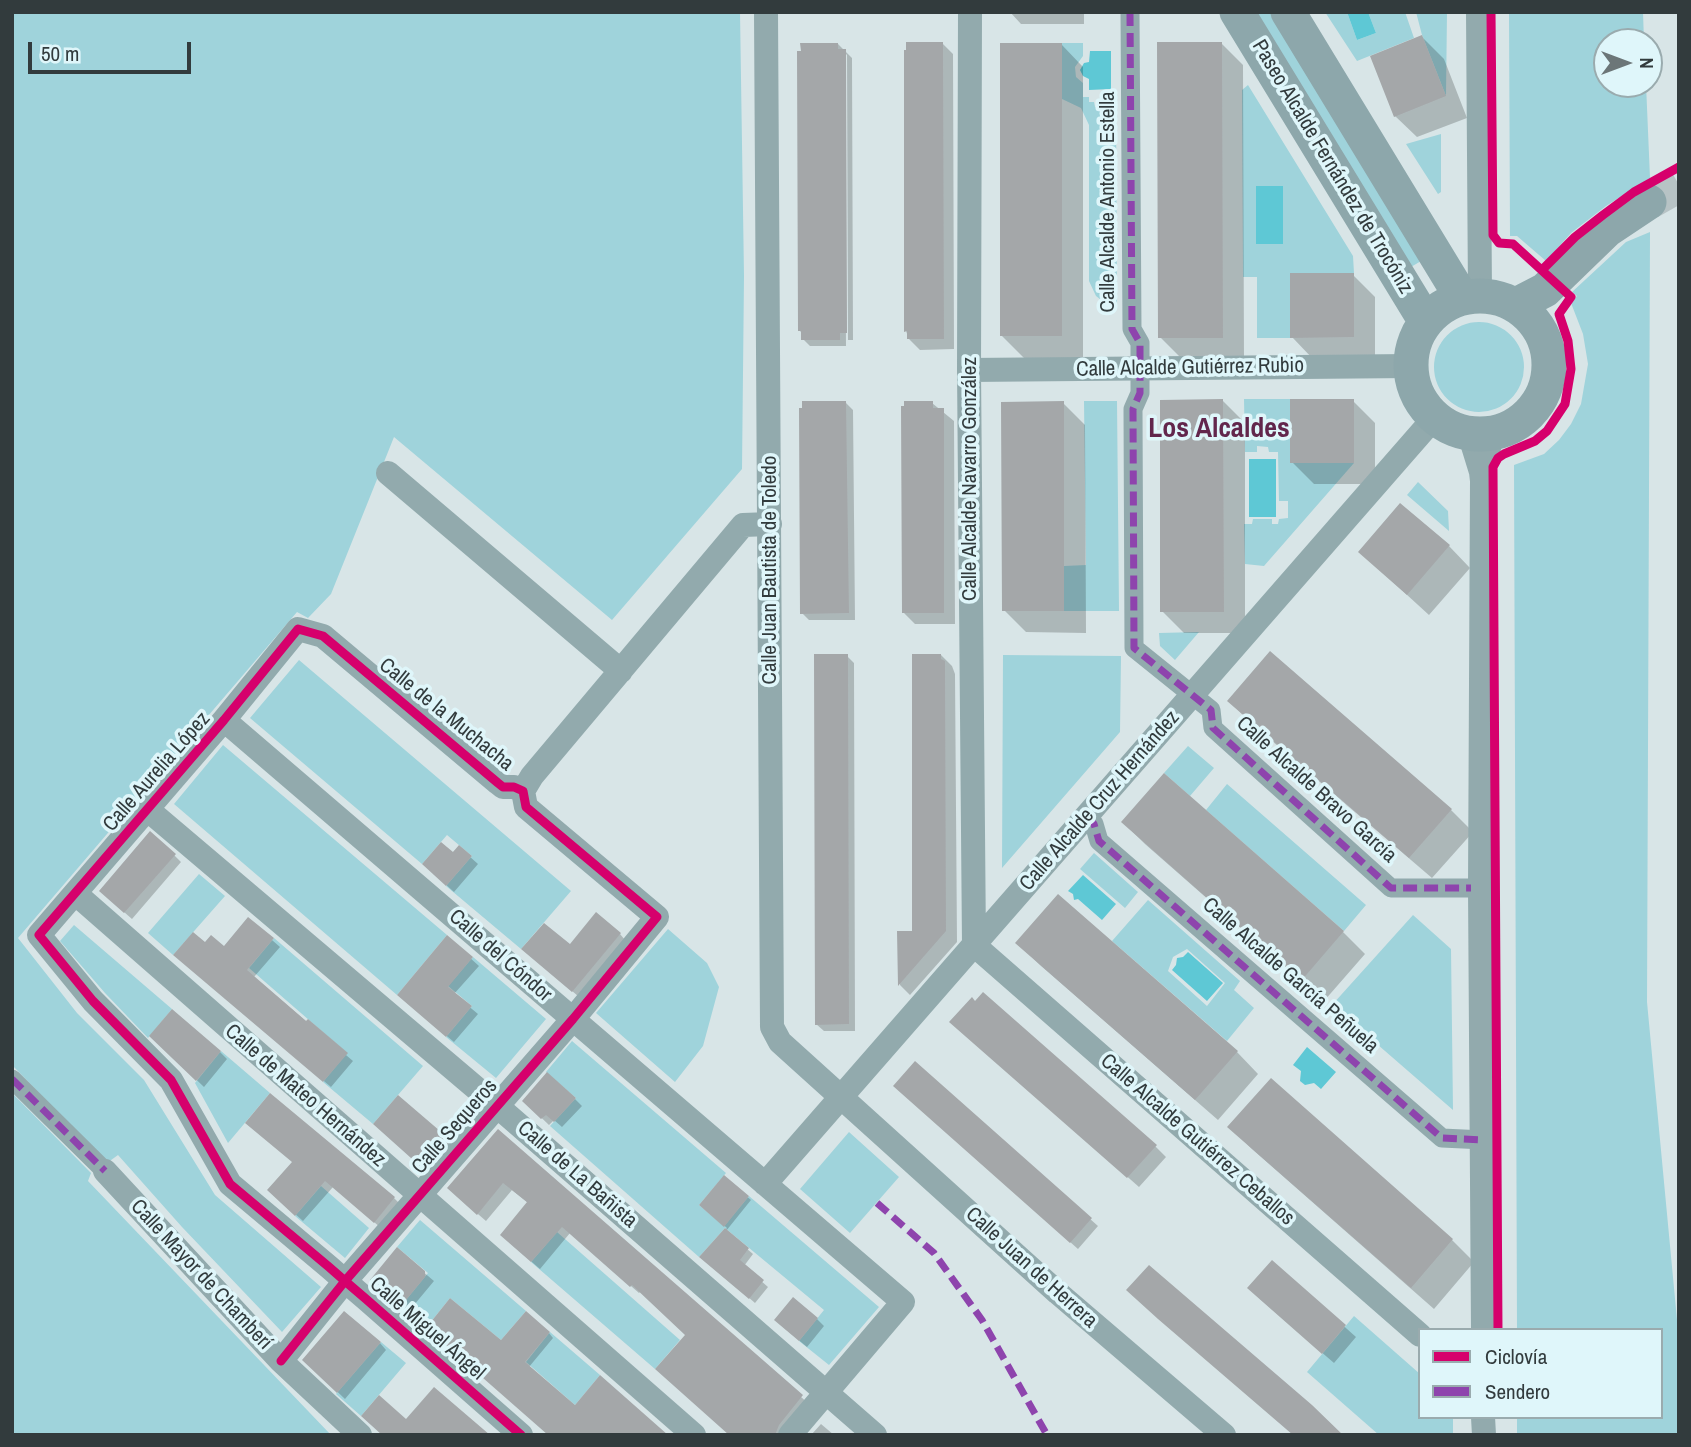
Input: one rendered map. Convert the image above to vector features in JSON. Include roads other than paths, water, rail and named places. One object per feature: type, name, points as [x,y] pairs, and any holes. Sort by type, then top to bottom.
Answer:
[{"type":"main road","name":"Paseo Alcalde Fernández de Trocóniz","points":[[1237,12],[1426,322]]},
{"type":"main road","name":"Paseo Alcalde Fernández de Trocóniz","points":[[1288,12],[1471,297]]},
{"type":"main road","points":[[1531,305],[1607,230],[1649,202]]},
{"type":"main road","points":[[1471,297],[1492,297],[1531,305],[1549,358],[1548,378],[1541,397],[1529,414],[1513,426],[1482,433],[1457,430],[1435,417],[1422,402],[1414,385],[1411,366],[1418,336],[1426,322],[1442,307],[1471,297]]},
{"type":"street","name":"Calle Juan Bautista de Toledo","points":[[766,12],[772,1027],[780,1042],[842,1098]]},
{"type":"street","name":"Calle Alcalde Navarro González","points":[[970,12],[969,370],[974,945]]},
{"type":"street","name":"Calle Alcalde Antonio Estella","points":[[1130,12],[1132,329],[1140,343],[1140,393],[1133,409],[1134,648],[1193,694]]},
{"type":"street","points":[[1471,297],[1478,12]]},
{"type":"street","name":"Calle Alcalde Gutiérrez Rubio","points":[[969,370],[1411,366]]},
{"type":"street","name":"Calle Alcalde Cruz Hernández","points":[[765,1184],[1435,417]]},
{"type":"street","points":[[1482,433],[1480,888],[1484,1140],[1483,1328]]},
{"type":"street","points":[[388,473],[621,671]]},
{"type":"street","points":[[523,791],[532,776],[743,526],[770,524]]},
{"type":"street","name":"Calle Aurelia López","points":[[39,935],[224,720],[298,629]]},
{"type":"street","name":"Calle de la Muchacha","points":[[298,629],[323,636],[503,787],[514,787],[523,791],[526,807],[657,917]]},
{"type":"street","name":"Calle Alcalde Bravo García","points":[[1193,694],[1211,710],[1213,728],[1391,888],[1471,888]]},
{"type":"street","name":"Calle del Cóndor","points":[[224,720],[903,1302],[826,1391]]},
{"type":"street","name":"Calle de La Bañista","points":[[147,808],[496,1105],[875,1435]]},
{"type":"street","name":"Calle Alcalde García Peñuela","points":[[1086,817],[1094,824],[1098,841],[1442,1138],[1484,1140]]},
{"type":"street","name":"Calle de Mateo Hernández","points":[[76,894],[694,1435]]},
{"type":"street","name":"Calle Sequeros","points":[[281,1361],[345,1281],[573,1019],[657,917]]},
{"type":"street","name":"Calle Miguel Ángel","points":[[39,935],[93,1001],[171,1080],[230,1184],[521,1435]]},
{"type":"street","name":"Calle Alcalde Gutiérrez Ceballos","points":[[974,945],[1418,1333]]},
{"type":"street","points":[[12,1079],[105,1171]]},
{"type":"street","name":"Calle Juan de Herrera","points":[[842,1098],[1058,1293],[1224,1435]]},
{"type":"street","name":"Calle Mayor de Chamberí","points":[[105,1171],[281,1361],[358,1434]]},
{"type":"street","points":[[790,1435],[826,1391]]},
{"type":"water","points":[[1347,12],[1368,12],[1376,33],[1357,40]]},
{"type":"water","points":[[1090,51],[1111,51],[1111,89],[1089,90],[1089,79],[1083,76],[1080,70],[1084,63],[1089,62]]},
{"type":"water","points":[[1256,186],[1283,186],[1283,244],[1256,244]]},
{"type":"water","points":[[1249,459],[1276,459],[1276,517],[1249,517]]},
{"type":"water","points":[[1083,875],[1116,904],[1102,920],[1078,899],[1074,900],[1073,894],[1068,891]]},
{"type":"water","points":[[1188,952],[1223,983],[1207,1001],[1172,970],[1177,958]]},
{"type":"water","points":[[1307,1047],[1336,1072],[1321,1089],[1314,1083],[1305,1085],[1300,1081],[1301,1071],[1293,1065]]},
{"type":"tunnel","points":[[1649,202],[1679,185]]},
{"type":"district","name":"Los Alcaldes","points":[[1219,429]]}]
